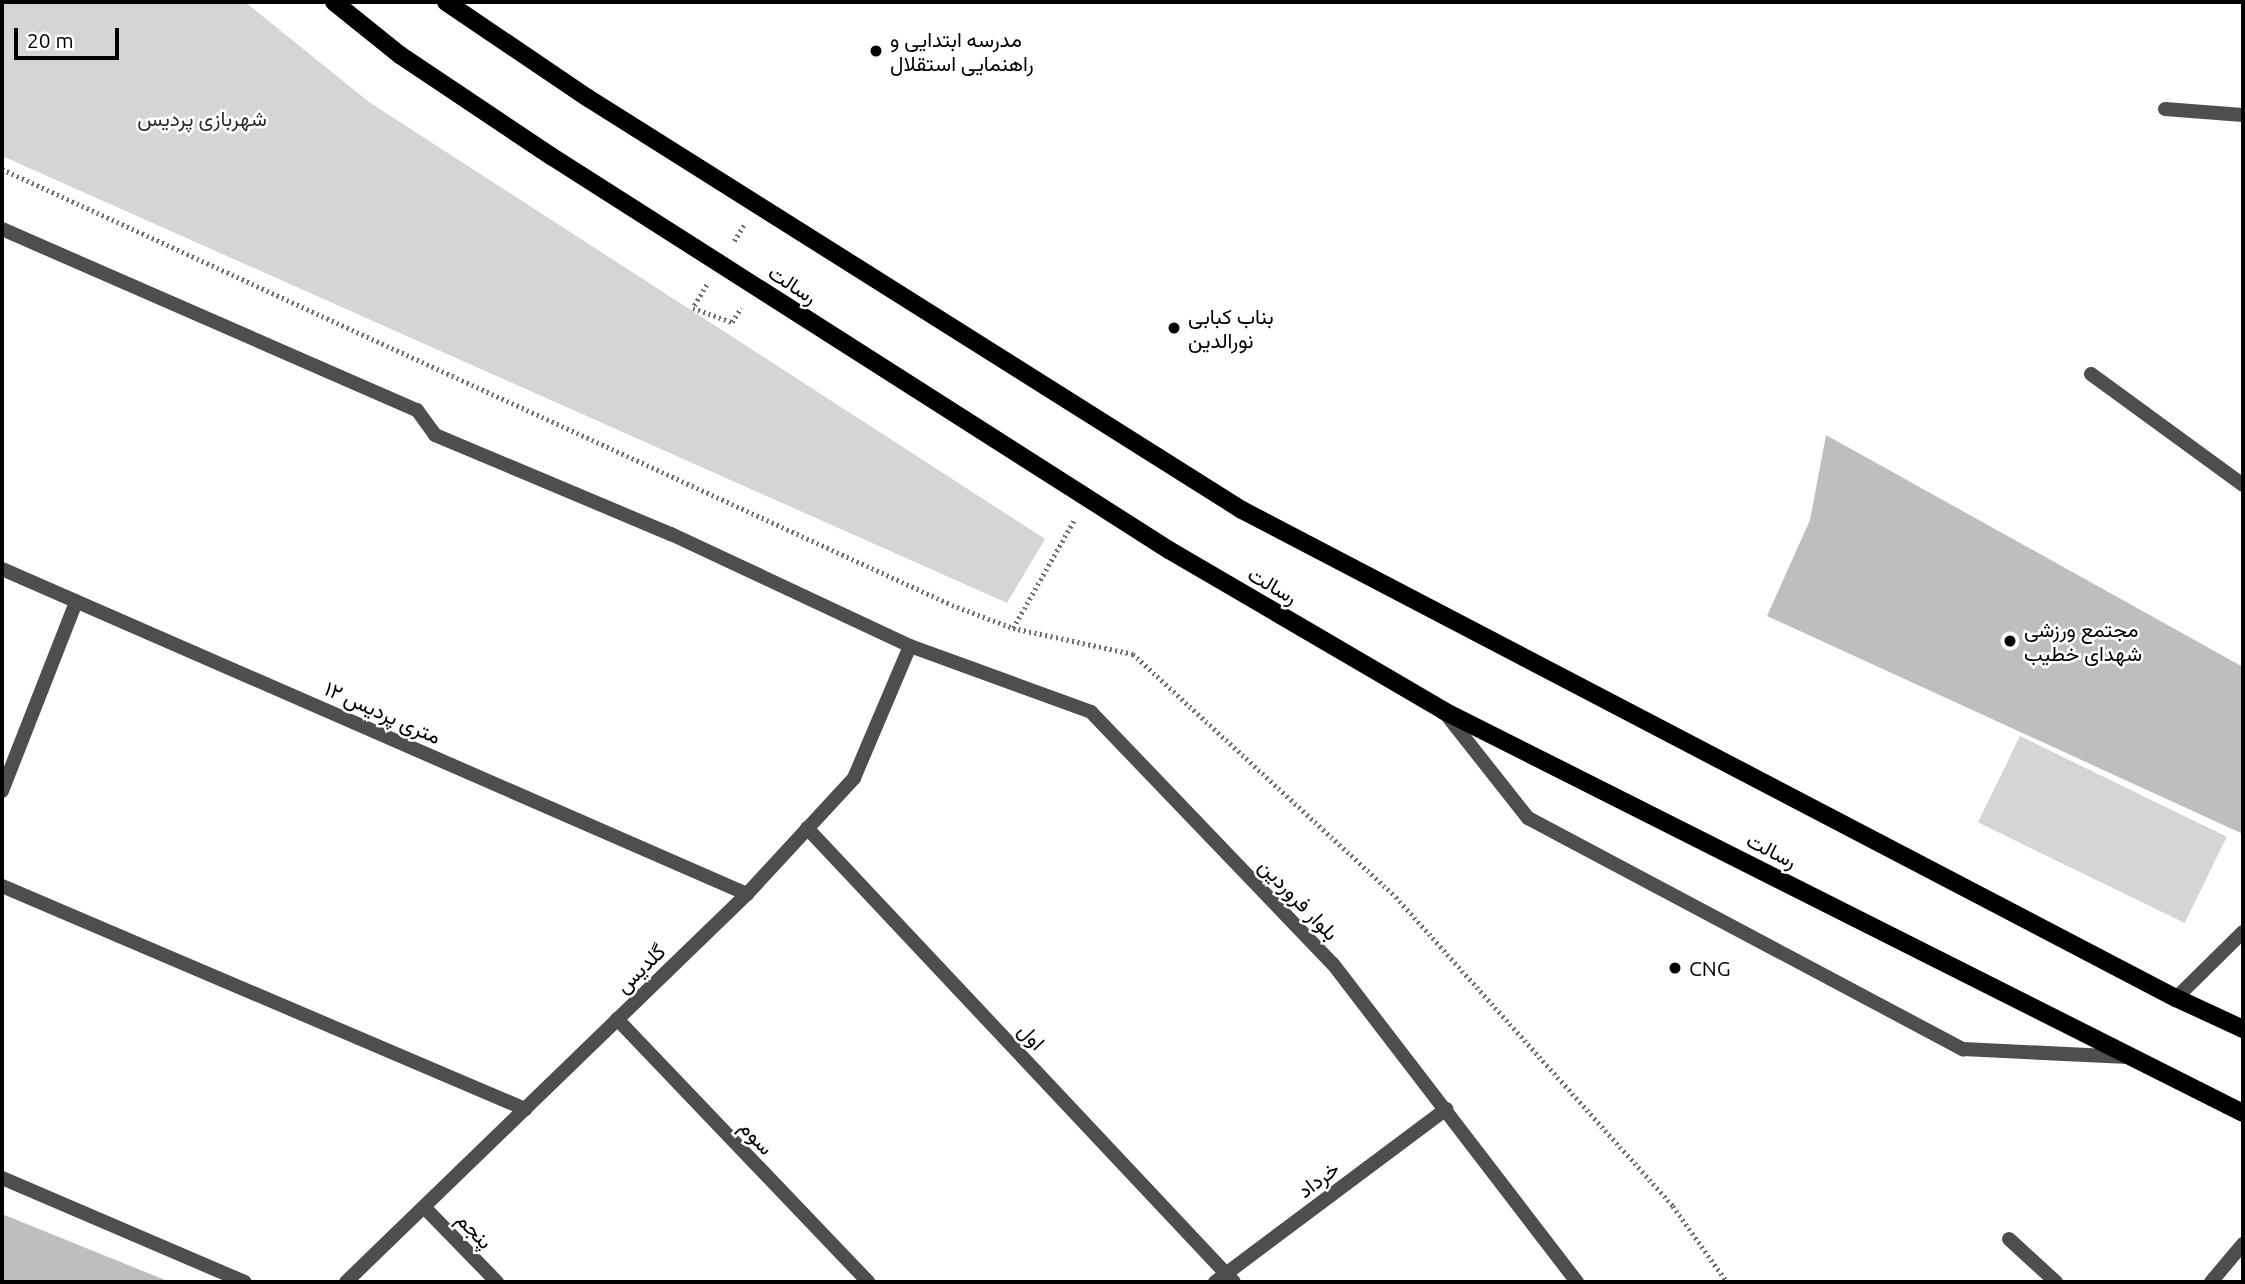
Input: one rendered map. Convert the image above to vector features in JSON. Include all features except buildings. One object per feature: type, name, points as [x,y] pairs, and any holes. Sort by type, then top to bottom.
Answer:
[{"type":"main road","name":"رسالت","points":[[334,2],[400,55],[551,156],[1087,498],[1444,712],[2243,1113]]},
{"type":"main road","points":[[446,2],[588,98],[1242,510],[2176,998],[2243,1029]]},
{"type":"street","points":[[2165,109],[2243,116]]},
{"type":"street","name":"بلوار فروردین","points":[[2,229],[416,410],[435,435],[671,534],[910,646],[1091,712],[1333,964],[1577,1282]]},
{"type":"street","points":[[2091,374],[2243,485]]},
{"type":"street","name":"۱۲ متری پردیس","points":[[2,569],[747,894]]},
{"type":"street","points":[[2,791],[76,602]]},
{"type":"street","name":"گلدیس","points":[[346,1282],[747,894],[854,778],[910,646]]},
{"type":"street","points":[[1444,712],[1528,818],[1964,1049],[2134,1057]]},
{"type":"street","name":"اول","points":[[807,828],[1230,1278]]},
{"type":"street","points":[[2,886],[525,1109]]},
{"type":"street","points":[[2176,998],[2243,932]]},
{"type":"street","name":"سوم","points":[[617,1019],[868,1282]]},
{"type":"street","name":"خرداد","points":[[1215,1282],[1230,1278],[1446,1109]]},
{"type":"street","points":[[2,1178],[245,1282]]},
{"type":"street","name":"پنجم","points":[[424,1207],[497,1282]]},
{"type":"street","points":[[2009,1239],[2056,1282]]},
{"type":"street","points":[[2211,1282],[2243,1244]]},
{"type":"path","points":[[693,308],[732,322]]},
{"type":"path","points":[[1013,628],[1087,498]]},
{"type":"green space","name":"شهربازی پردیس","points":[[2,2],[245,2],[369,102],[1045,539],[1007,603],[2,156]]},
{"type":"green space","points":[[2020,736],[2227,837],[2185,923],[1978,822]]},
{"type":"place","name":"مدرسه ابتدایی و راهنمایی استقلال","points":[[876,51]]},
{"type":"place","name":"بناب کبابی نورالدین","points":[[1174,328]]},
{"type":"place","name":"مجتمع ورزشی شهدای خطیب","points":[[2010,641]]},
{"type":"place","name":"CNG","points":[[1675,968]]}]
